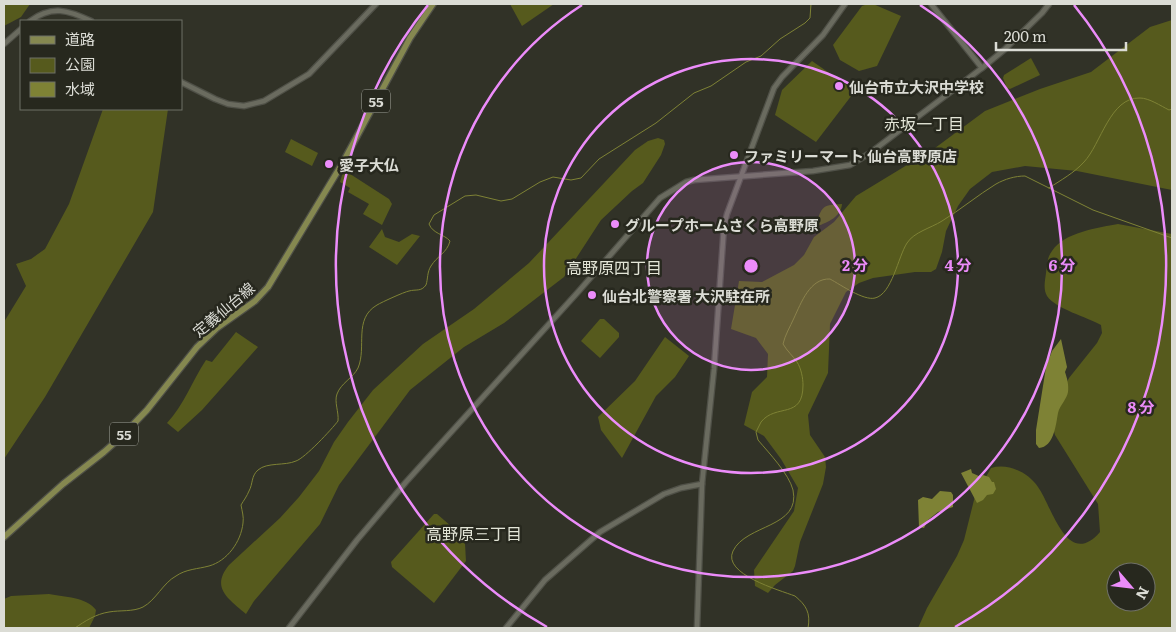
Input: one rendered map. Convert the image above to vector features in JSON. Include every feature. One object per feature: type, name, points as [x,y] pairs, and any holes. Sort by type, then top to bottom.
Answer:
[{"type":"main road","name":"定義仙台線","points":[[4,537],[63,484],[122,436],[147,410],[197,347],[217,328],[255,301],[268,287],[342,164],[410,38],[433,4]]},
{"type":"street","points":[[182,82],[215,99],[236,106],[264,101],[309,74],[376,4]]},
{"type":"street","points":[[697,628],[702,484],[714,369],[724,226],[774,88],[782,77],[823,35],[845,4]]},
{"type":"street","points":[[931,4],[982,68]]},
{"type":"street","points":[[289,628],[357,540],[406,482],[578,292],[660,198],[686,182],[813,171],[850,165],[870,153],[982,68],[1004,50],[1049,4]]},
{"type":"street","points":[[32,20],[43,13],[61,10],[89,20]]},
{"type":"street","points":[[4,44],[20,30]]},
{"type":"street","points":[[506,628],[544,580],[600,532],[664,494],[702,484]]},
{"type":"green space","points":[[4,4],[30,4],[21,17],[4,26]]},
{"type":"green space","points":[[510,4],[554,4],[522,26]]},
{"type":"green space","points":[[873,4],[901,16],[877,66],[859,71],[840,60],[833,45],[862,6]]},
{"type":"green space","points":[[1172,20],[1172,190],[1077,171],[1025,166],[992,172],[970,189],[958,206],[946,231],[936,269],[931,272],[915,272],[873,278],[859,283],[846,292],[830,324],[828,373],[808,415],[810,435],[825,457],[826,467],[823,484],[800,542],[793,571],[768,593],[755,586],[754,570],[794,511],[798,488],[781,459],[764,436],[744,425],[752,392],[767,377],[768,354],[756,338],[731,329],[739,281],[762,282],[794,265],[804,255],[814,237],[834,222],[856,196],[935,148],[985,111],[1040,89],[1091,72],[1150,27]]},
{"type":"green space","points":[[1031,58],[1040,75],[1010,89],[1007,88],[1003,78],[1004,75]]},
{"type":"green space","points":[[812,61],[855,91],[816,142],[775,115],[782,90]]},
{"type":"green space","points":[[103,110],[168,110],[153,212],[45,397],[4,459],[4,322],[26,286],[16,264],[31,259],[45,249],[69,204]]},
{"type":"green space","points":[[658,138],[664,140],[665,144],[661,155],[643,183],[601,220],[564,277],[504,323],[464,347],[410,390],[339,485],[320,524],[254,601],[246,614],[228,598],[222,587],[221,580],[229,565],[280,518],[299,497],[319,471],[334,442],[373,390],[423,344],[474,309],[529,263],[635,150],[648,141]]},
{"type":"green space","points":[[291,139],[318,153],[312,166],[285,152]]},
{"type":"green space","points":[[343,172],[347,172],[389,199],[392,204],[382,225],[363,214],[369,204],[348,192],[350,188],[340,182]]},
{"type":"green space","points":[[842,204],[837,216],[826,223],[816,225],[824,208],[830,205]]},
{"type":"green space","points":[[1118,224],[1172,234],[1172,628],[918,628],[927,608],[957,556],[964,540],[975,496],[991,468],[1011,468],[1029,477],[1038,487],[1062,531],[1078,544],[1088,542],[1100,532],[1098,504],[1055,435],[1052,425],[1052,410],[1069,378],[1097,343],[1102,333],[1101,325],[1057,305],[1051,301],[1045,291],[1050,253],[1065,239],[1091,229]]},
{"type":"green space","points":[[382,229],[385,237],[399,242],[412,234],[420,236],[397,265],[369,247]]},
{"type":"green space","points":[[600,319],[604,319],[619,333],[619,337],[600,358],[581,341]]},
{"type":"green space","points":[[236,332],[258,347],[202,410],[178,432],[167,423],[178,409],[206,360],[212,362]]},
{"type":"green space","points":[[665,337],[689,356],[675,377],[656,396],[622,458],[601,430],[598,417],[635,381]]},
{"type":"green space","points":[[434,514],[437,514],[459,533],[465,544],[466,561],[434,603],[392,567],[391,562]]},
{"type":"green space","points":[[49,594],[75,598],[92,606],[96,610],[89,628],[4,628],[4,599],[11,596]]},
{"type":"water","points":[[1061,339],[1067,367],[1065,372],[1068,392],[1059,410],[1051,439],[1044,447],[1039,448],[1036,444],[1036,430],[1046,367],[1052,351]]},
{"type":"water","points":[[971,469],[972,473],[981,477],[983,475],[989,477],[994,482],[996,489],[993,494],[987,495],[977,503],[961,473]]},
{"type":"water","points":[[940,491],[951,492],[953,495],[953,507],[938,512],[928,520],[924,528],[919,527],[918,500],[923,497],[932,499]]},
{"type":"waterway","points":[[75,628],[100,614],[113,611],[135,610],[143,607],[171,579],[188,571],[216,563],[232,550],[242,530],[241,505],[256,472],[266,466],[300,459],[338,421],[337,394],[358,368],[363,326],[365,318],[370,311],[377,305],[426,285],[430,268],[447,249],[450,241],[436,232],[429,224],[434,215],[465,196],[476,195],[501,201],[512,199],[540,182],[553,177],[571,180],[581,178],[599,159],[656,123],[694,93],[711,86],[746,62],[761,56],[780,39],[805,23],[810,18],[811,4]]},
{"type":"waterway","points":[[1049,188],[1072,173],[1084,162],[1107,123],[1121,105],[1130,100],[1144,98],[1169,110],[1172,109]]},
{"type":"waterway","points":[[808,628],[808,614],[805,606],[799,599],[754,580],[736,567],[732,559],[733,551],[740,542],[749,535],[781,519],[789,512],[793,502],[791,484],[778,464],[758,440],[756,432],[761,422],[767,416],[794,407],[799,403],[802,396],[803,382],[800,367],[783,344],[800,305],[812,287],[823,280],[830,279],[865,297],[875,298],[881,295],[890,283],[910,239],[949,217],[996,184],[1006,179],[1025,176],[1093,210],[1172,238]]},
{"type":"place","name":"仙台市立大沢中学校","points":[[839,86]]},
{"type":"place","name":"ファミリーマート 仙台高野原店","points":[[734,155]]},
{"type":"place","name":"愛子大仏","points":[[329,164]]},
{"type":"place","name":"グループホームさくら高野原","points":[[615,224]]},
{"type":"place","name":"仙台北警察署 大沢駐在所","points":[[592,295]]},
{"type":"district","name":"赤坂一丁目","points":[[924,123]]},
{"type":"district","name":"高野原四丁目","points":[[614,267]]},
{"type":"district","name":"高野原三丁目","points":[[474,533]]}]
